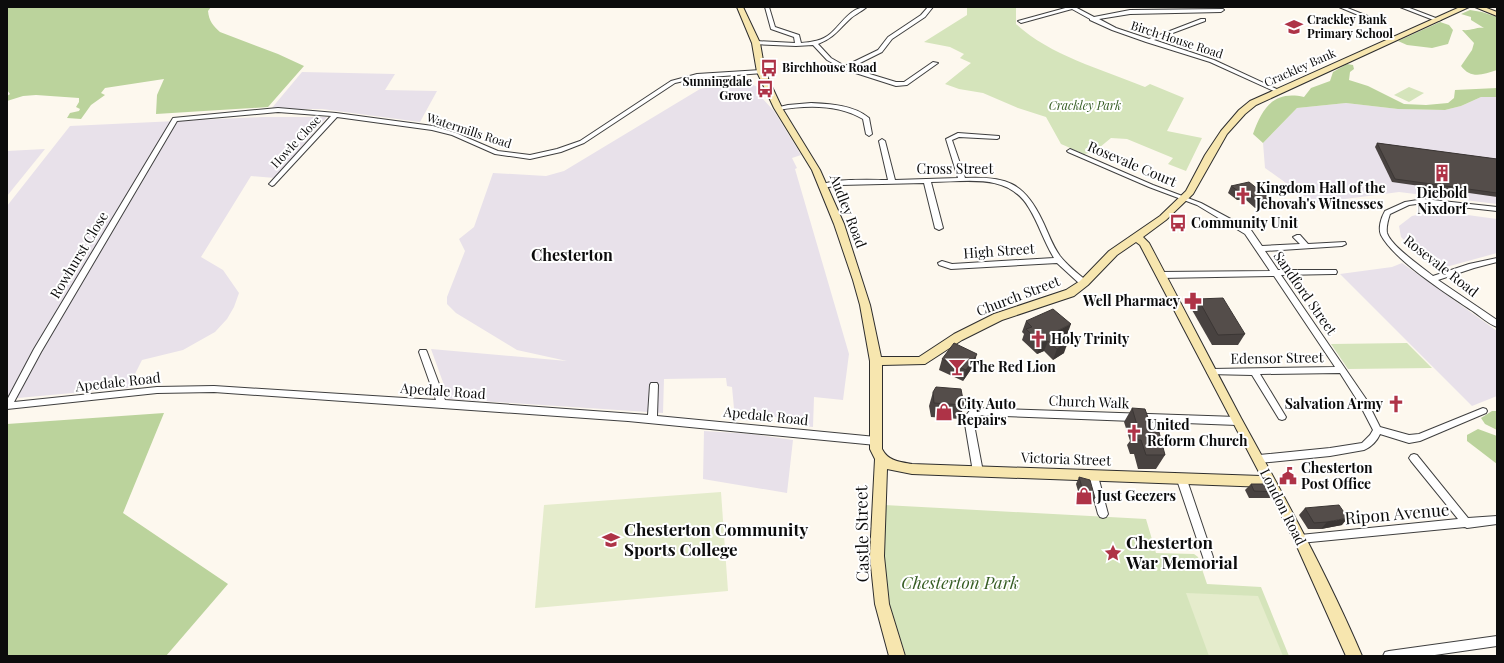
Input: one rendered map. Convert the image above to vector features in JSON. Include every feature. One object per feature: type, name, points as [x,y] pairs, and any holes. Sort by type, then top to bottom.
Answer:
[{"type":"street","name":"Audley Road","points":[[740,7],[756,43],[761,72],[778,108],[809,158],[823,186],[839,224],[858,280],[865,305],[876,361],[876,441]]},
{"type":"street","points":[[767,7],[773,28],[797,36],[798,44]]},
{"type":"street","points":[[756,43],[815,44],[832,34],[846,19],[862,7]]},
{"type":"street","points":[[845,68],[880,51],[890,38],[923,16],[931,7]]},
{"type":"street","points":[[1341,7],[1372,19]]},
{"type":"street","points":[[1402,7],[1438,20]]},
{"type":"street","name":"Crackley Bank","points":[[1135,236],[1163,218],[1190,192],[1224,130],[1232,119],[1253,103],[1466,7]]},
{"type":"street","points":[[1478,7],[1497,14]]},
{"type":"street","points":[[1021,22],[1072,8]]},
{"type":"street","name":"Birch House Road","points":[[1072,8],[1092,19],[1148,41],[1212,61],[1278,91]]},
{"type":"street","points":[[1092,19],[1130,12],[1221,10]]},
{"type":"street","points":[[1148,41],[1203,20]]},
{"type":"street","points":[[815,44],[829,59],[845,68],[889,83],[905,84],[935,63]]},
{"type":"street","name":"Watermills Road","points":[[175,119],[278,110],[336,115],[433,128],[454,134],[497,153],[530,157],[559,151],[582,142],[672,82],[697,76],[761,72]]},
{"type":"street","points":[[778,108],[796,105],[847,109],[866,118],[870,134]]},
{"type":"street","name":"Howle Close","points":[[272,184],[336,115]]},
{"type":"street","name":"Rowhurst Close","points":[[8,406],[37,350],[175,119]]},
{"type":"street","points":[[962,179],[949,139],[958,135],[997,137]]},
{"type":"street","points":[[882,141],[892,181]]},
{"type":"street","name":"Rosevale Court","points":[[1070,151],[1183,198]]},
{"type":"street","name":"Cross Street","points":[[823,186],[840,183],[892,181],[962,179],[998,180],[1013,186],[1022,193],[1060,260],[1084,283]]},
{"type":"street","points":[[927,180],[939,228]]},
{"type":"street","name":"Sandford Street","points":[[1183,198],[1243,228],[1248,232],[1258,249],[1343,370],[1363,401],[1377,430]]},
{"type":"street","name":"Rosevale Road","points":[[1497,209],[1424,201],[1407,203],[1388,213],[1384,224],[1384,235],[1398,252],[1432,279],[1497,324]]},
{"type":"street","name":"Church Street","points":[[876,361],[921,361],[958,337],[998,317],[1061,296],[1078,288],[1112,253],[1135,236]]},
{"type":"street","name":"London Road","points":[[1135,236],[1144,243],[1236,421],[1271,482],[1300,539],[1354,656]]},
{"type":"street","points":[[1297,237],[1306,246]]},
{"type":"street","points":[[1258,249],[1342,244]]},
{"type":"street","name":"High Street","points":[[942,263],[951,267],[1060,260]]},
{"type":"street","points":[[1432,279],[1472,266],[1497,260]]},
{"type":"street","points":[[1160,275],[1333,272]]},
{"type":"street","points":[[424,352],[442,404]]},
{"type":"street","name":"Edensor Street","points":[[1211,372],[1343,370]]},
{"type":"street","points":[[1254,371],[1282,417]]},
{"type":"street","points":[[652,419],[654,385]]},
{"type":"street","name":"Apedale Road","points":[[8,406],[157,390],[214,389],[652,419],[766,428],[876,441]]},
{"type":"street","name":"Church Walk","points":[[978,472],[968,418],[974,411],[1236,421]]},
{"type":"street","points":[[1259,459],[1330,452],[1364,446],[1374,437],[1377,430],[1409,439],[1420,438],[1483,411]]},
{"type":"street","points":[[876,441],[878,454],[881,458]]},
{"type":"street","name":"Victoria Street","points":[[881,458],[891,466],[899,468],[1182,480],[1271,482]]},
{"type":"street","name":"Castle Street","points":[[881,458],[877,556],[882,604],[897,656]]},
{"type":"street","points":[[1414,458],[1467,524]]},
{"type":"street","points":[[1093,476],[1103,514]]},
{"type":"street","points":[[1182,480],[1208,557]]},
{"type":"street","name":"Ripon Avenue","points":[[1300,539],[1497,520]]},
{"type":"street","points":[[1389,656],[1497,641]]},
{"type":"shaded area","points":[[302,72],[395,74],[385,90],[437,91],[420,122],[322,109],[271,109]]},
{"type":"shaded area","points":[[744,81],[760,88],[762,98],[774,111],[801,155],[792,158],[797,168],[795,169],[849,354],[843,400],[814,397],[813,427],[780,424],[776,417],[756,416],[753,421],[735,419],[732,387],[727,386],[726,378],[664,379],[663,413],[449,399],[431,349],[567,361],[517,350],[456,313],[447,304],[447,297],[465,251],[459,239],[474,227],[493,173],[546,176],[564,171],[700,89]]},
{"type":"shaded area","points":[[1481,97],[1497,97],[1497,204],[1399,192],[1314,203],[1265,168],[1263,143],[1297,108],[1346,103],[1398,109],[1445,110],[1461,106]]},
{"type":"shaded area","points":[[262,117],[327,117],[275,178],[251,176],[201,257],[223,270],[239,293],[234,307],[227,319],[215,332],[183,350],[142,360],[128,388],[7,399],[7,206],[70,126]]},
{"type":"shaded area","points":[[45,149],[7,196],[7,151]]},
{"type":"shaded area","points":[[1438,211],[1497,219],[1497,253],[1435,270],[1401,237],[1399,226],[1412,216]]},
{"type":"shaded area","points":[[1402,263],[1497,331],[1497,396],[1472,406],[1340,274],[1392,267]]},
{"type":"shaded area","points":[[704,431],[752,434],[793,440],[787,493],[703,479]]},
{"type":"green space","points":[[7,7],[211,7],[208,11],[209,18],[220,32],[278,54],[304,66],[268,107],[156,114],[157,95],[164,79],[105,88],[101,93],[105,95],[91,105],[81,119],[67,118],[70,113],[79,111],[80,109],[76,107],[79,102],[79,98],[36,95],[23,96],[7,101],[7,96],[10,94],[7,90]]},
{"type":"green space","name":"Crackley Park","points":[[967,7],[1016,7],[1016,24],[1045,45],[1094,68],[1145,87],[1150,84],[1184,98],[1167,131],[1202,138],[1186,171],[1168,164],[1173,158],[1127,139],[1111,138],[1094,152],[1084,154],[1061,144],[1046,117],[1018,108],[983,93],[959,89],[945,84],[971,63],[960,58],[964,54],[950,47],[924,42],[967,15]]},
{"type":"green space","points":[[1470,10],[1497,17],[1497,70],[1477,75],[1469,73],[1461,66],[1472,50],[1474,43],[1462,30],[1484,28],[1471,20],[1471,17],[1461,14]]},
{"type":"green space","points":[[1440,22],[1449,25],[1453,30],[1448,44],[1432,48],[1407,45],[1398,41]]},
{"type":"green space","points":[[1347,64],[1353,65],[1354,69],[1350,72],[1349,80],[1368,86],[1404,104],[1426,105],[1448,103],[1454,98],[1455,90],[1497,88],[1497,97],[1481,97],[1461,106],[1445,110],[1398,109],[1346,103],[1297,108],[1263,143],[1253,134],[1265,109],[1271,103],[1285,96],[1304,97],[1311,88],[1330,81],[1333,72]]},
{"type":"green space","points":[[1409,87],[1424,93],[1409,102],[1394,95]]},
{"type":"green space","points":[[1407,343],[1432,368],[1348,369],[1331,344]]},
{"type":"green space","points":[[1492,411],[1497,411],[1497,430],[1485,424],[1481,418]]},
{"type":"green space","points":[[164,413],[123,513],[228,584],[166,656],[7,656],[7,424]]},
{"type":"green space","points":[[1478,429],[1497,436],[1497,464],[1467,441],[1467,435]]},
{"type":"green space","points":[[721,492],[728,591],[535,608],[544,505]]},
{"type":"green space","name":"Chesterton Park","points":[[884,505],[1146,519],[1156,553],[1194,554],[1198,557],[1207,584],[1261,587],[1289,656],[906,656],[890,608],[883,564]]},
{"type":"green space","points":[[1186,593],[1258,596],[1283,656],[1209,656]]},
{"type":"building","name":"Diebold Nixdorf","points":[[1377,143],[1497,159],[1497,193],[1395,179]]},
{"type":"building","points":[[1249,182],[1269,198],[1258,201],[1249,193],[1241,193],[1231,186]]},
{"type":"building","points":[[1223,298],[1245,334],[1218,335],[1198,299]]},
{"type":"building","points":[[1053,309],[1071,324],[1057,331],[1068,342],[1057,349],[1048,341],[1041,343],[1026,329],[1032,327],[1026,321]]},
{"type":"building","points":[[954,343],[977,354],[966,370],[942,359]]},
{"type":"building","points":[[936,387],[961,389],[964,405],[934,403],[933,392]]},
{"type":"building","points":[[1132,408],[1145,409],[1153,432],[1159,432],[1165,455],[1146,455],[1141,440],[1138,440],[1135,432],[1139,432]]},
{"type":"building","points":[[1079,477],[1090,480],[1095,498],[1085,498]]},
{"type":"building","points":[[1251,484],[1269,484],[1274,486],[1277,492],[1254,491]]},
{"type":"building","points":[[1339,505],[1348,518],[1327,522],[1314,523],[1305,508]]},
{"type":"place","name":"Crackley Bank Primary School","points":[[1294,27]]},
{"type":"place","name":"Birchhouse Road","points":[[769,68]]},
{"type":"place","name":"Sunningdale Grove","points":[[765,89]]},
{"type":"place","name":"Diebold Nixdorf","points":[[1442,173]]},
{"type":"place","name":"Kingdom Hall of the Jehovah's Witnesses","points":[[1243,196]]},
{"type":"place","name":"Community Unit","points":[[1178,223]]},
{"type":"place","name":"Well Pharmacy","points":[[1193,301]]},
{"type":"place","name":"Holy Trinity","points":[[1038,339]]},
{"type":"place","name":"The Red Lion","points":[[957,367]]},
{"type":"place","name":"Salvation Army","points":[[1396,404]]},
{"type":"place","name":"City Auto Repairs","points":[[944,412]]},
{"type":"place","name":"United Reform Church","points":[[1134,433]]},
{"type":"place","name":"Chesterton Post Office","points":[[1288,476]]},
{"type":"place","name":"Just Geezers","points":[[1084,496]]},
{"type":"place","name":"Chesterton Community Sports College","points":[[611,540]]},
{"type":"place","name":"Chesterton War Memorial","points":[[1113,553]]},
{"type":"district","name":"Chesterton","points":[[572,255]]}]
